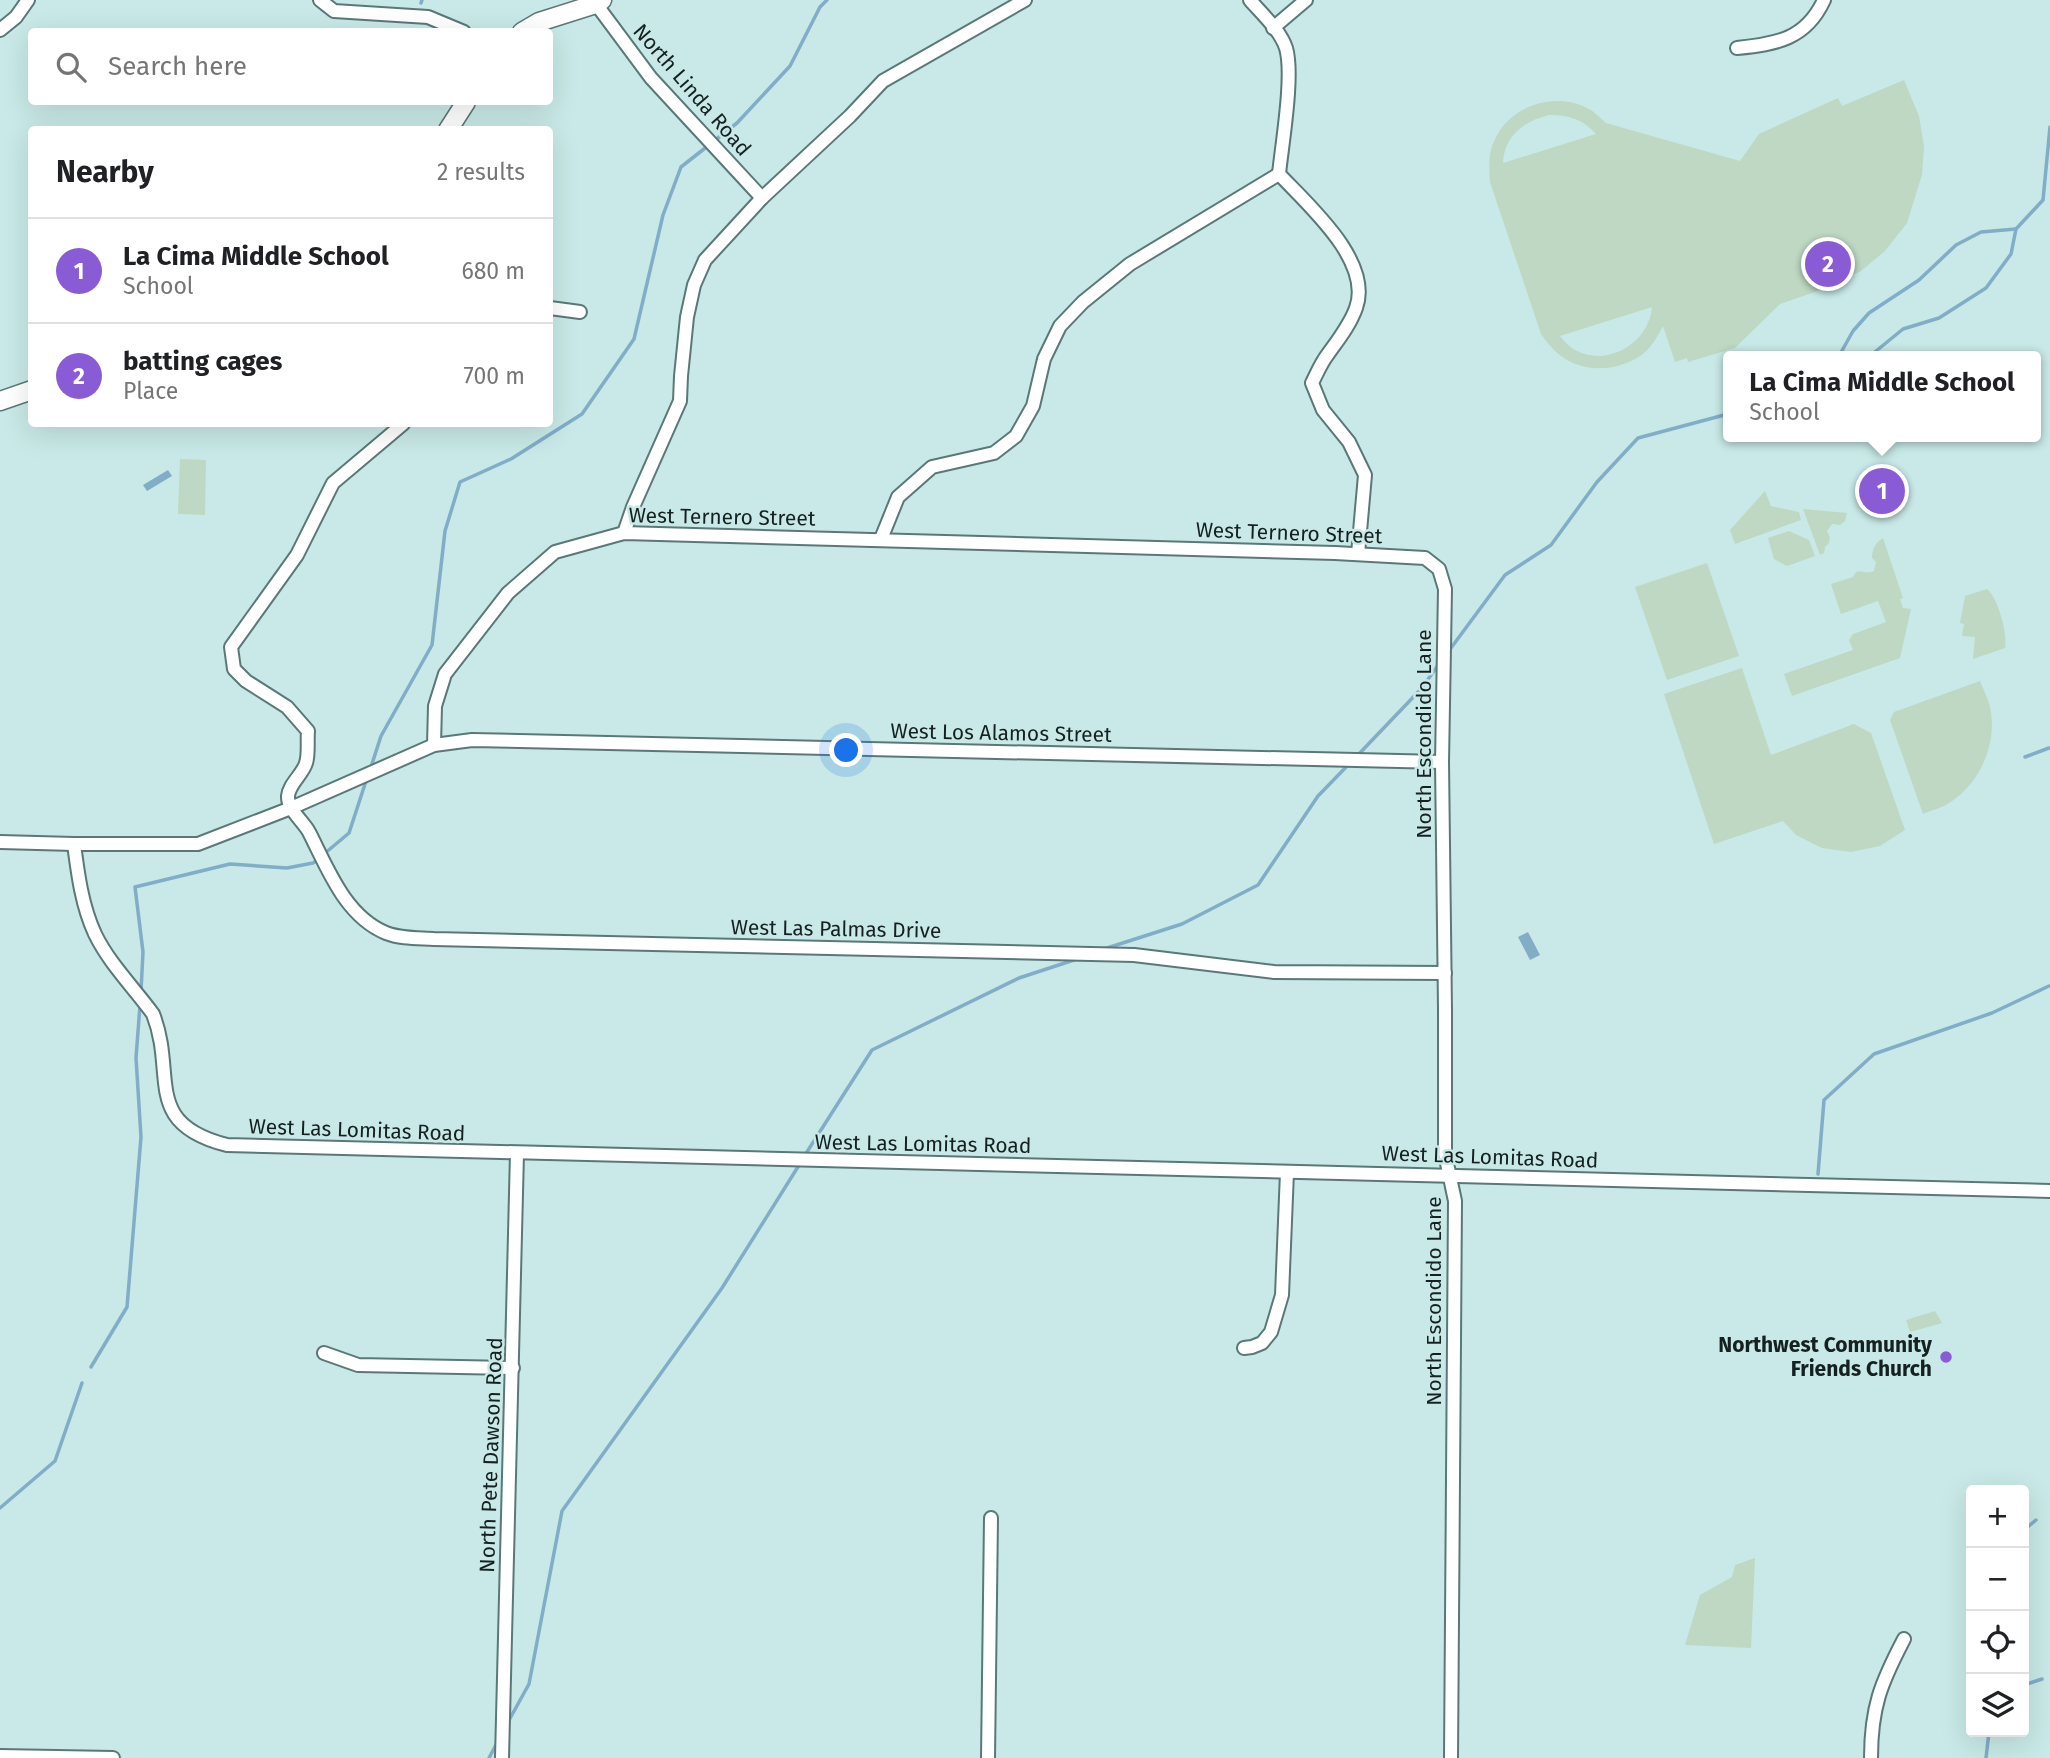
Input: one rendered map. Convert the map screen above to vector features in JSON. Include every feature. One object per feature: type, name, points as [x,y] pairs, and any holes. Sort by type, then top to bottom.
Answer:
[{"type":"street","points":[[0,30],[16,17],[28,0]]},
{"type":"street","points":[[320,0],[334,11],[428,17],[454,28]]},
{"type":"street","points":[[624,533],[680,401],[687,317],[694,285],[705,260],[762,198],[850,116],[883,81],[1025,0]]},
{"type":"street","points":[[1250,0],[1276,31],[1285,47],[1288,67],[1279,174],[1326,225],[1349,256],[1359,284],[1356,307],[1312,383],[1323,410],[1349,442],[1365,475],[1358,554]]},
{"type":"street","points":[[1276,31],[1307,0]]},
{"type":"street","points":[[1737,48],[1769,45],[1798,33],[1816,17],[1824,0]]},
{"type":"street","points":[[529,28],[599,2]]},
{"type":"street","name":"North Linda Road","points":[[599,2],[650,78],[762,198]]},
{"type":"street","points":[[451,126],[464,105]]},
{"type":"street","points":[[881,539],[898,497],[932,467],[994,453],[1016,436],[1033,406],[1044,359],[1060,326],[1083,302],[1130,264],[1279,174]]},
{"type":"street","points":[[553,308],[580,312]]},
{"type":"street","points":[[0,401],[28,391]]},
{"type":"street","points":[[291,808],[288,792],[307,762],[307,731],[287,707],[246,681],[234,670],[231,647],[297,555],[333,483],[399,427]]},
{"type":"street","name":"West Ternero Street","points":[[435,745],[435,706],[445,674],[508,593],[555,552],[624,533],[1425,558]]},
{"type":"street","name":"North Escondido Lane","points":[[1425,558],[1439,569],[1445,589],[1441,762],[1445,1154],[1455,1201],[1451,1758]]},
{"type":"street","name":"West Los Alamos Street","points":[[435,745],[472,740],[1441,762]]},
{"type":"street","points":[[0,842],[198,844],[291,808],[435,745]]},
{"type":"street","name":"West Las Palmas Drive","points":[[291,808],[304,823],[354,911],[368,923],[402,937],[1134,955],[1274,971],[1445,973]]},
{"type":"street","name":"West Las Lomitas Road","points":[[74,844],[79,884],[95,934],[153,1014],[158,1028],[168,1102],[182,1124],[192,1132],[227,1145],[2050,1191]]},
{"type":"street","name":"North Pete Dawson Road","points":[[502,1758],[517,1153]]},
{"type":"street","points":[[1244,1348],[1262,1343],[1271,1332],[1282,1294],[1287,1172]]},
{"type":"street","points":[[324,1353],[358,1365],[513,1368]]},
{"type":"street","points":[[988,1758],[991,1518]]},
{"type":"street","points":[[1871,1758],[1875,1708],[1882,1683],[1904,1639]]},
{"type":"street","points":[[0,1756],[113,1758]]},
{"type":"green space","points":[[1904,80],[1919,116],[1924,146],[1922,175],[1907,223],[1885,251],[1861,271],[1826,288],[1780,304],[1735,348],[1688,362],[1687,358],[1675,362],[1663,326],[1644,353],[1630,362],[1608,368],[1585,367],[1574,363],[1555,351],[1546,341],[1541,334],[1490,182],[1493,144],[1502,127],[1512,117],[1536,104],[1563,101],[1591,110],[1606,123],[1740,161],[1759,134],[1838,98],[1842,106]],"holes":[[[1549,115],[1575,119],[1596,134],[1503,163],[1507,145],[1517,131],[1531,121]],[[1652,307],[1648,323],[1640,336],[1629,346],[1600,356],[1572,348],[1560,336]]]},
{"type":"green space","points":[[180,459],[206,460],[205,515],[178,514]]},
{"type":"green space","points":[[1765,491],[1771,506],[1799,512],[1801,520],[1735,544],[1730,530]]},
{"type":"green space","points":[[1803,509],[1847,513],[1845,521],[1840,525],[1832,524],[1827,531],[1829,543],[1820,555]]},
{"type":"green space","points":[[1789,531],[1809,540],[1815,556],[1787,566],[1774,559],[1768,538]]},
{"type":"green space","points":[[1883,538],[1903,598],[1900,599],[1903,608],[1911,609],[1900,658],[1792,696],[1784,674],[1853,650],[1849,640],[1853,634],[1886,622],[1878,601],[1841,614],[1831,584],[1853,577],[1856,572],[1874,571],[1876,562],[1872,558],[1873,552],[1876,544]]},
{"type":"green space","points":[[1707,563],[1739,656],[1667,680],[1635,587]]},
{"type":"green space","points":[[1987,589],[1995,600],[2001,617],[2005,648],[1973,659],[1975,637],[1962,636],[1964,624],[1960,623],[1965,596]]},
{"type":"green space","points":[[1742,668],[1771,755],[1854,724],[1871,733],[1905,830],[1880,846],[1851,852],[1822,848],[1796,835],[1783,821],[1714,844],[1664,694]]},
{"type":"green space","points":[[1980,681],[1992,721],[1989,748],[1984,761],[1978,774],[1960,795],[1946,805],[1923,814],[1890,720],[1894,712]]},
{"type":"green space","points":[[1935,1311],[1942,1323],[1910,1332],[1906,1320]]},
{"type":"green space","points":[[1755,1558],[1751,1648],[1685,1645],[1700,1595],[1732,1577],[1735,1565]]},
{"type":"water","points":[[168,470],[172,476],[147,491],[143,485]]},
{"type":"water","points":[[1528,932],[1540,955],[1530,960],[1518,937]]},
{"type":"waterway","points":[[370,770],[381,736],[432,645],[445,531],[460,482],[511,459],[582,414],[634,339],[663,215],[681,167],[737,123],[790,66],[820,7],[827,0]]},
{"type":"waterway","points":[[1876,351],[1903,329],[1939,318],[1986,288],[2011,254],[2016,229],[2043,200],[2050,127]]},
{"type":"waterway","points":[[1842,351],[1853,331],[1869,313],[1919,280],[1956,245],[1981,232],[2016,229]]},
{"type":"waterway","points":[[1448,652],[1505,575],[1551,545],[1597,482],[1638,438],[1723,415]]},
{"type":"waterway","points":[[1356,757],[1421,689],[1439,664]]},
{"type":"waterway","points":[[2025,757],[2049,748]]},
{"type":"waterway","points":[[1104,949],[1182,924],[1258,885],[1318,796],[1350,763]]},
{"type":"waterway","points":[[324,854],[349,833],[367,778]]},
{"type":"waterway","points":[[141,991],[143,952],[135,887],[230,864],[287,868],[313,863],[319,859]]},
{"type":"waterway","points":[[805,1155],[872,1050],[1019,978],[1077,959]]},
{"type":"waterway","points":[[1818,1174],[1824,1100],[1874,1054],[1992,1013],[2049,986]]},
{"type":"waterway","points":[[91,1367],[127,1307],[141,1137],[136,1058],[140,1005]]},
{"type":"waterway","points":[[508,1722],[529,1684],[562,1511],[722,1288],[801,1162]]},
{"type":"waterway","points":[[0,1508],[55,1461],[82,1383]]},
{"type":"waterway","points":[[2029,1526],[2036,1520]]},
{"type":"waterway","points":[[2029,1683],[2042,1679]]},
{"type":"waterway","points":[[1986,1758],[1988,1737]]},
{"type":"waterway","points":[[489,1758],[498,1741]]},
{"type":"place","name":"batting cages","points":[[1828,264]]},
{"type":"place","name":"La Cima Middle School","points":[[1882,491]]},
{"type":"place","name":"Northwest Community Friends Church","points":[[1946,1357]]}]
